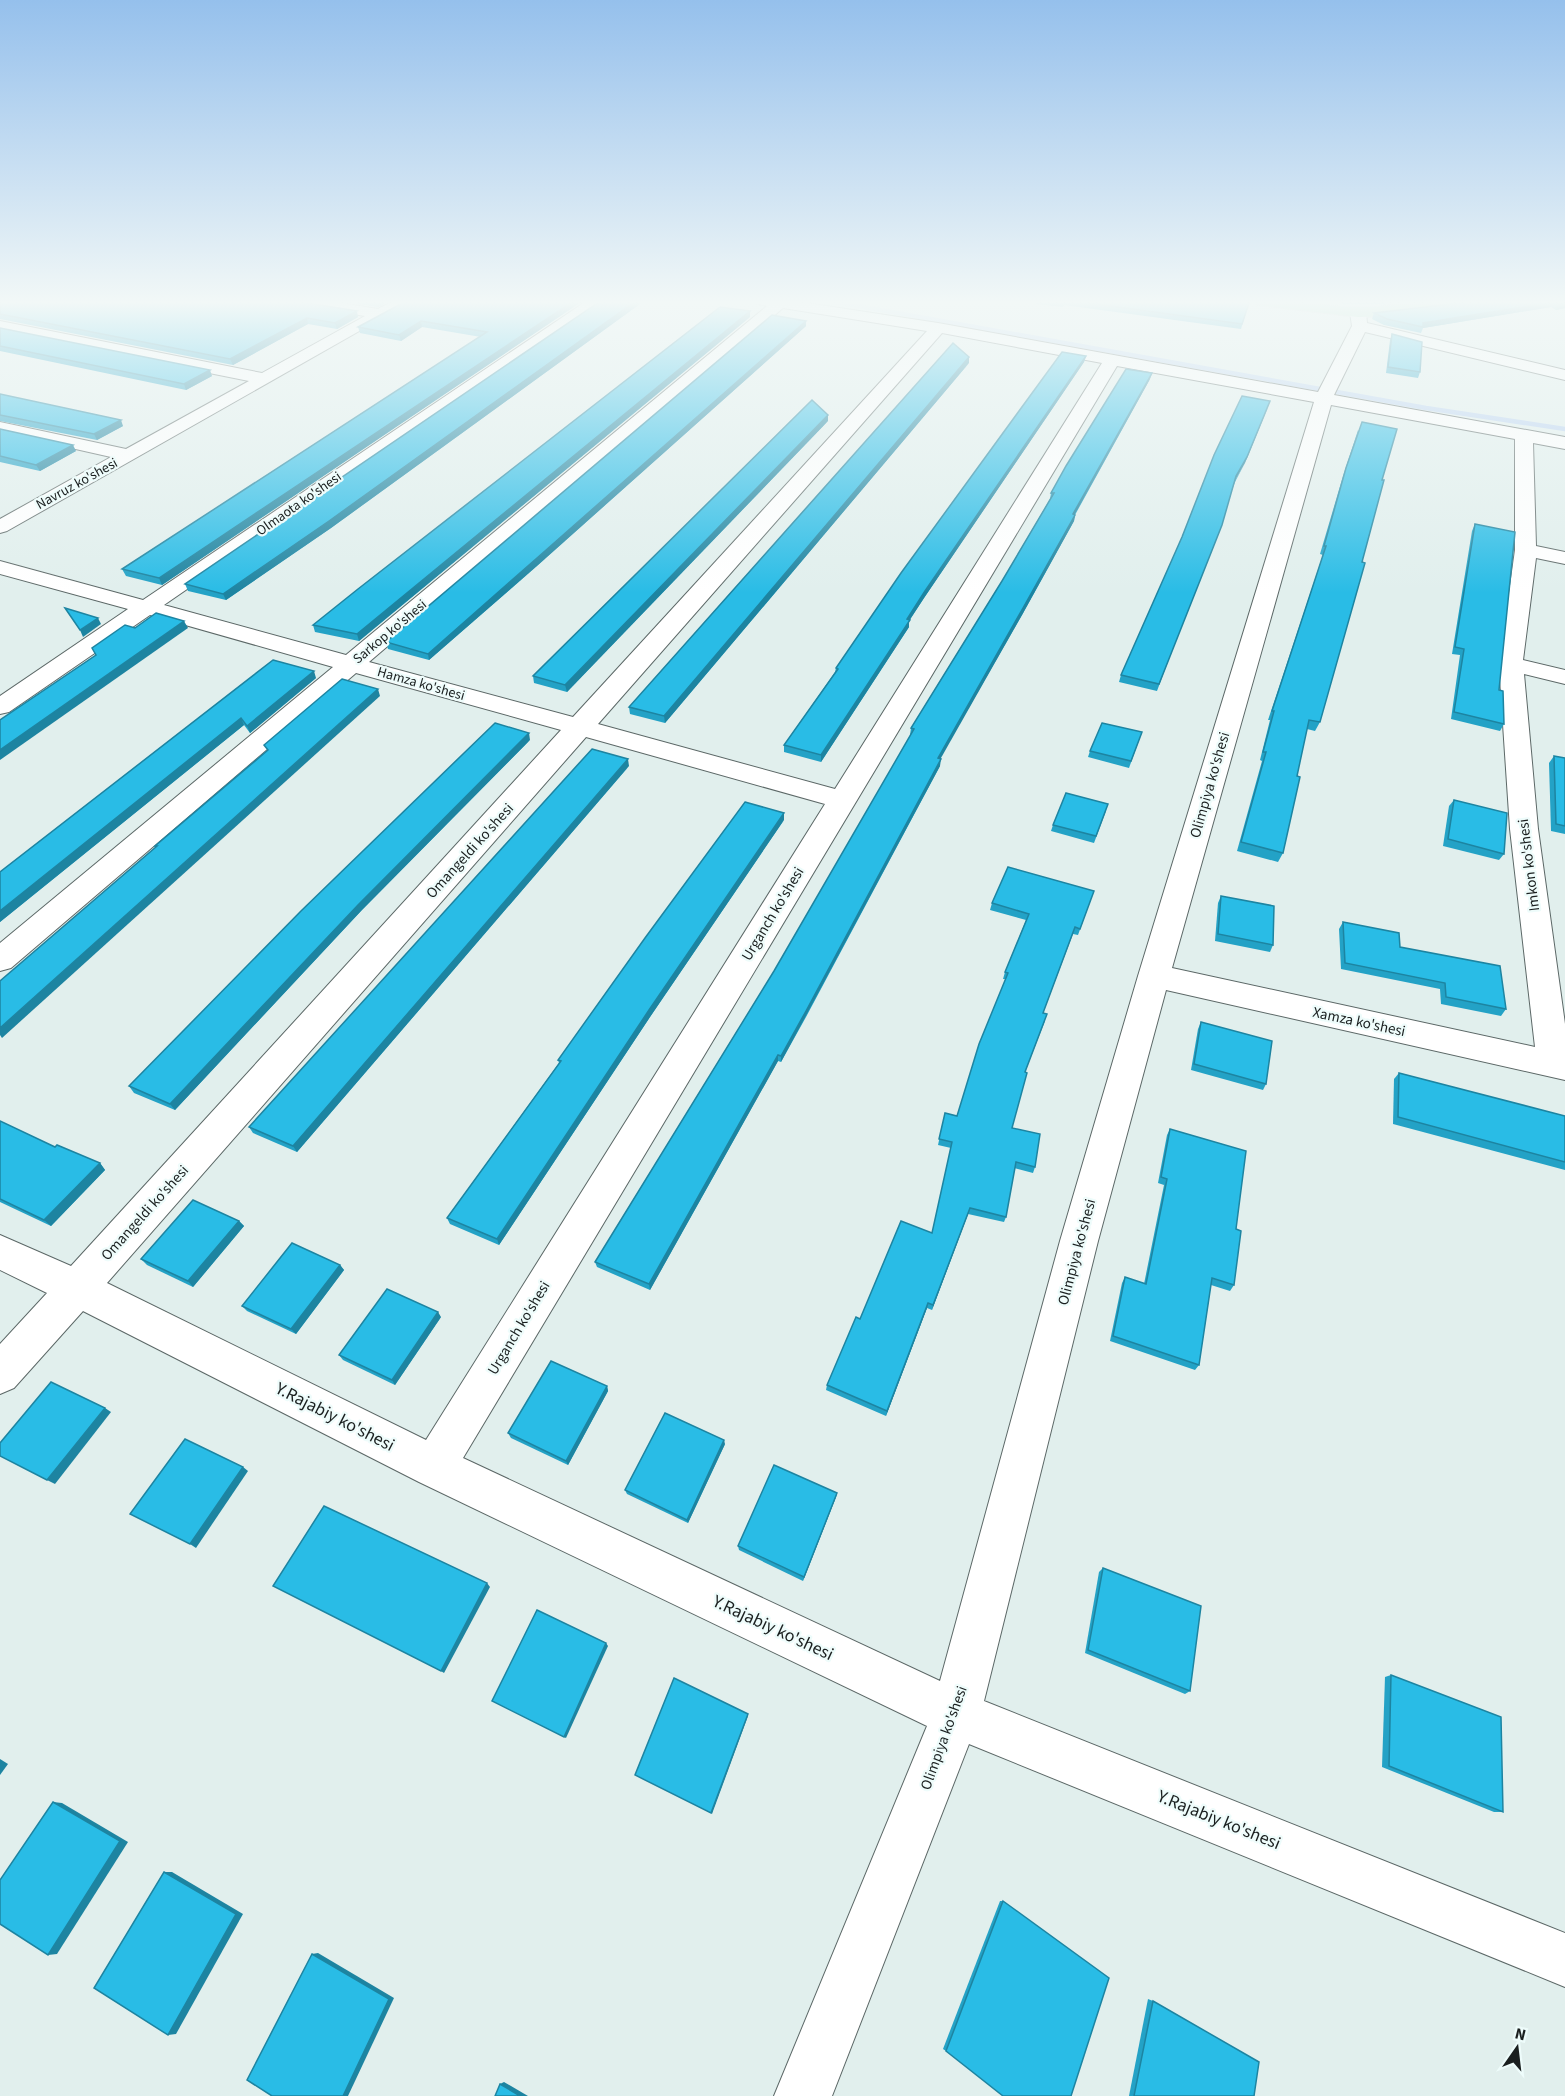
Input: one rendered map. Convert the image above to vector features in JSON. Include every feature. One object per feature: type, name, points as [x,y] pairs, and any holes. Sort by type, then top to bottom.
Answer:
[{"type":"street","name":"Navruz ko'shesi","points":[[0,527],[232,398]]},
{"type":"street","name":"Olmaota ko'shesi","points":[[0,707],[455,398]]},
{"type":"street","name":"Sarkop ko'shesi","points":[[0,960],[668,398]]},
{"type":"street","name":"Omangeldi ko'shesi","points":[[0,1374],[876,398]]},
{"type":"street","name":"Urganch ko'shesi","points":[[434,1467],[1089,398]]},
{"type":"street","name":"Olimpiya ko'shesi","points":[[803,2096],[956,1714],[1079,1241],[1154,976],[1325,398]]},
{"type":"street","points":[[1365,398],[1524,436],[1565,443]]},
{"type":"street","points":[[0,427],[128,455]]},
{"type":"street","name":"Imkon ko'shesi","points":[[1524,436],[1526,550],[1512,664],[1524,829],[1559,1066]]},
{"type":"street","points":[[1526,550],[1565,558]]},
{"type":"street","name":"Hamza ko'shesi","points":[[0,567],[842,800]]},
{"type":"street","points":[[1512,664],[1565,677]]},
{"type":"street","name":"Xamza ko'shesi","points":[[1154,976],[1559,1066]]},
{"type":"street","name":"Y.Rajabiy ko'shesi","points":[[0,1252],[77,1288],[434,1467],[956,1714],[1565,1960]]},
{"type":"building","points":[[0,398],[18,398],[121,420],[94,434],[0,415]]},
{"type":"building","points":[[386,398],[429,398],[159,578],[122,569]]},
{"type":"building","points":[[458,398],[501,398],[223,594],[185,584]]},
{"type":"building","points":[[603,398],[644,398],[357,634],[313,625]]},
{"type":"building","points":[[674,398],[719,398],[428,654],[386,642]]},
{"type":"building","points":[[904,398],[934,398],[664,716],[629,707]]},
{"type":"building","points":[[1029,398],[1057,398],[925,591],[907,619],[910,620],[821,755],[784,745],[838,669],[836,668],[901,573]]},
{"type":"building","points":[[1108,398],[1138,398],[938,758],[941,759],[806,1011],[781,1056],[778,1055],[649,1284],[595,1262],[774,971],[914,729],[911,728],[1054,493],[1051,493]]},
{"type":"building","points":[[1241,398],[1270,401],[1247,457],[1236,476],[1222,525],[1159,684],[1121,675],[1182,537],[1214,455]]},
{"type":"building","points":[[812,400],[828,415],[565,685],[533,676]]},
{"type":"building","points":[[1362,422],[1397,429],[1362,562],[1365,563],[1320,722],[1309,720],[1297,776],[1300,777],[1283,853],[1241,842],[1266,752],[1263,752],[1274,711],[1272,711],[1326,546],[1324,546],[1346,468]]},
{"type":"building","points":[[0,429],[73,445],[36,465],[0,456]]},
{"type":"building","points":[[1475,524],[1515,532],[1499,690],[1503,691],[1504,724],[1454,712],[1464,649],[1455,647]]},
{"type":"building","points":[[65,608],[98,618],[80,630]]},
{"type":"building","points":[[156,613],[184,621],[0,750],[0,720],[96,655],[92,648],[125,625],[135,628]]},
{"type":"building","points":[[273,660],[314,671],[247,726],[241,718],[0,911],[0,872]]},
{"type":"building","points":[[342,679],[378,689],[0,1028],[0,981],[268,750],[264,745]]},
{"type":"building","points":[[495,723],[529,733],[358,905],[170,1104],[129,1086],[301,911]]},
{"type":"building","points":[[1102,723],[1142,732],[1131,761],[1090,751]]},
{"type":"building","points":[[592,749],[628,759],[293,1146],[249,1127]]},
{"type":"building","points":[[1554,756],[1565,758],[1565,826],[1556,824]]},
{"type":"building","points":[[1066,793],[1108,804],[1096,836],[1053,825]]},
{"type":"building","points":[[1454,800],[1507,813],[1504,854],[1448,839]]},
{"type":"building","points":[[745,802],[784,813],[649,1010],[497,1239],[447,1218],[561,1061],[558,1060],[645,938]]},
{"type":"building","points":[[1008,867],[1094,891],[1080,929],[1075,927],[1043,1013],[1047,1014],[1025,1072],[1027,1073],[1012,1128],[1040,1134],[1035,1167],[1016,1162],[1006,1217],[970,1208],[933,1305],[928,1303],[887,1411],[827,1385],[856,1317],[860,1319],[901,1221],[932,1233],[952,1142],[939,1139],[945,1113],[957,1116],[979,1044],[1029,914],[992,903]]},
{"type":"building","points":[[1221,896],[1274,906],[1273,945],[1218,934]]},
{"type":"building","points":[[1343,922],[1399,933],[1400,947],[1500,966],[1506,1009],[1446,997],[1445,983],[1345,963]]},
{"type":"building","points":[[1201,1022],[1272,1041],[1266,1084],[1194,1064]]},
{"type":"building","points":[[1399,1073],[1565,1116],[1565,1162],[1398,1117]]},
{"type":"building","points":[[0,1121],[55,1147],[57,1145],[100,1163],[44,1220],[0,1199]]},
{"type":"building","points":[[1170,1129],[1246,1151],[1236,1229],[1241,1231],[1234,1285],[1212,1278],[1199,1365],[1113,1336],[1125,1277],[1146,1284],[1167,1179],[1161,1177]]},
{"type":"building","points":[[193,1200],[239,1221],[188,1281],[141,1259]]},
{"type":"building","points":[[292,1243],[340,1265],[291,1329],[242,1306]]},
{"type":"building","points":[[387,1289],[438,1312],[392,1380],[339,1355]]},
{"type":"building","points":[[551,1361],[607,1386],[566,1461],[508,1433]]},
{"type":"building","points":[[51,1382],[105,1408],[47,1480],[0,1456],[0,1443]]},
{"type":"building","points":[[665,1413],[724,1440],[687,1520],[625,1490]]},
{"type":"building","points":[[185,1439],[243,1467],[190,1544],[130,1514]]},
{"type":"building","points":[[774,1465],[837,1493],[804,1577],[738,1546]]},
{"type":"building","points":[[324,1506],[487,1583],[441,1671],[273,1586]]},
{"type":"building","points":[[1103,1568],[1201,1606],[1190,1691],[1088,1650]]},
{"type":"building","points":[[537,1610],[606,1643],[564,1737],[492,1701]]},
{"type":"building","points":[[1391,1675],[1501,1717],[1503,1812],[1389,1766]]},
{"type":"building","points":[[674,1678],[748,1714],[711,1813],[635,1775]]},
{"type":"building","points":[[53,1802],[120,1841],[48,1955],[0,1924],[0,1880]]},
{"type":"building","points":[[164,1872],[236,1914],[168,2035],[94,1988]]},
{"type":"building","points":[[1003,1901],[1109,1978],[1071,2096],[1003,2096],[946,2051]]},
{"type":"building","points":[[312,1954],[389,1999],[343,2096],[272,2096],[247,2080]]},
{"type":"building","points":[[1153,2001],[1259,2062],[1254,2096],[1134,2096]]},
{"type":"building","points":[[500,2084],[520,2096],[495,2096]]},
{"type":"waterway","points":[[1369,398],[1565,429]]}]
